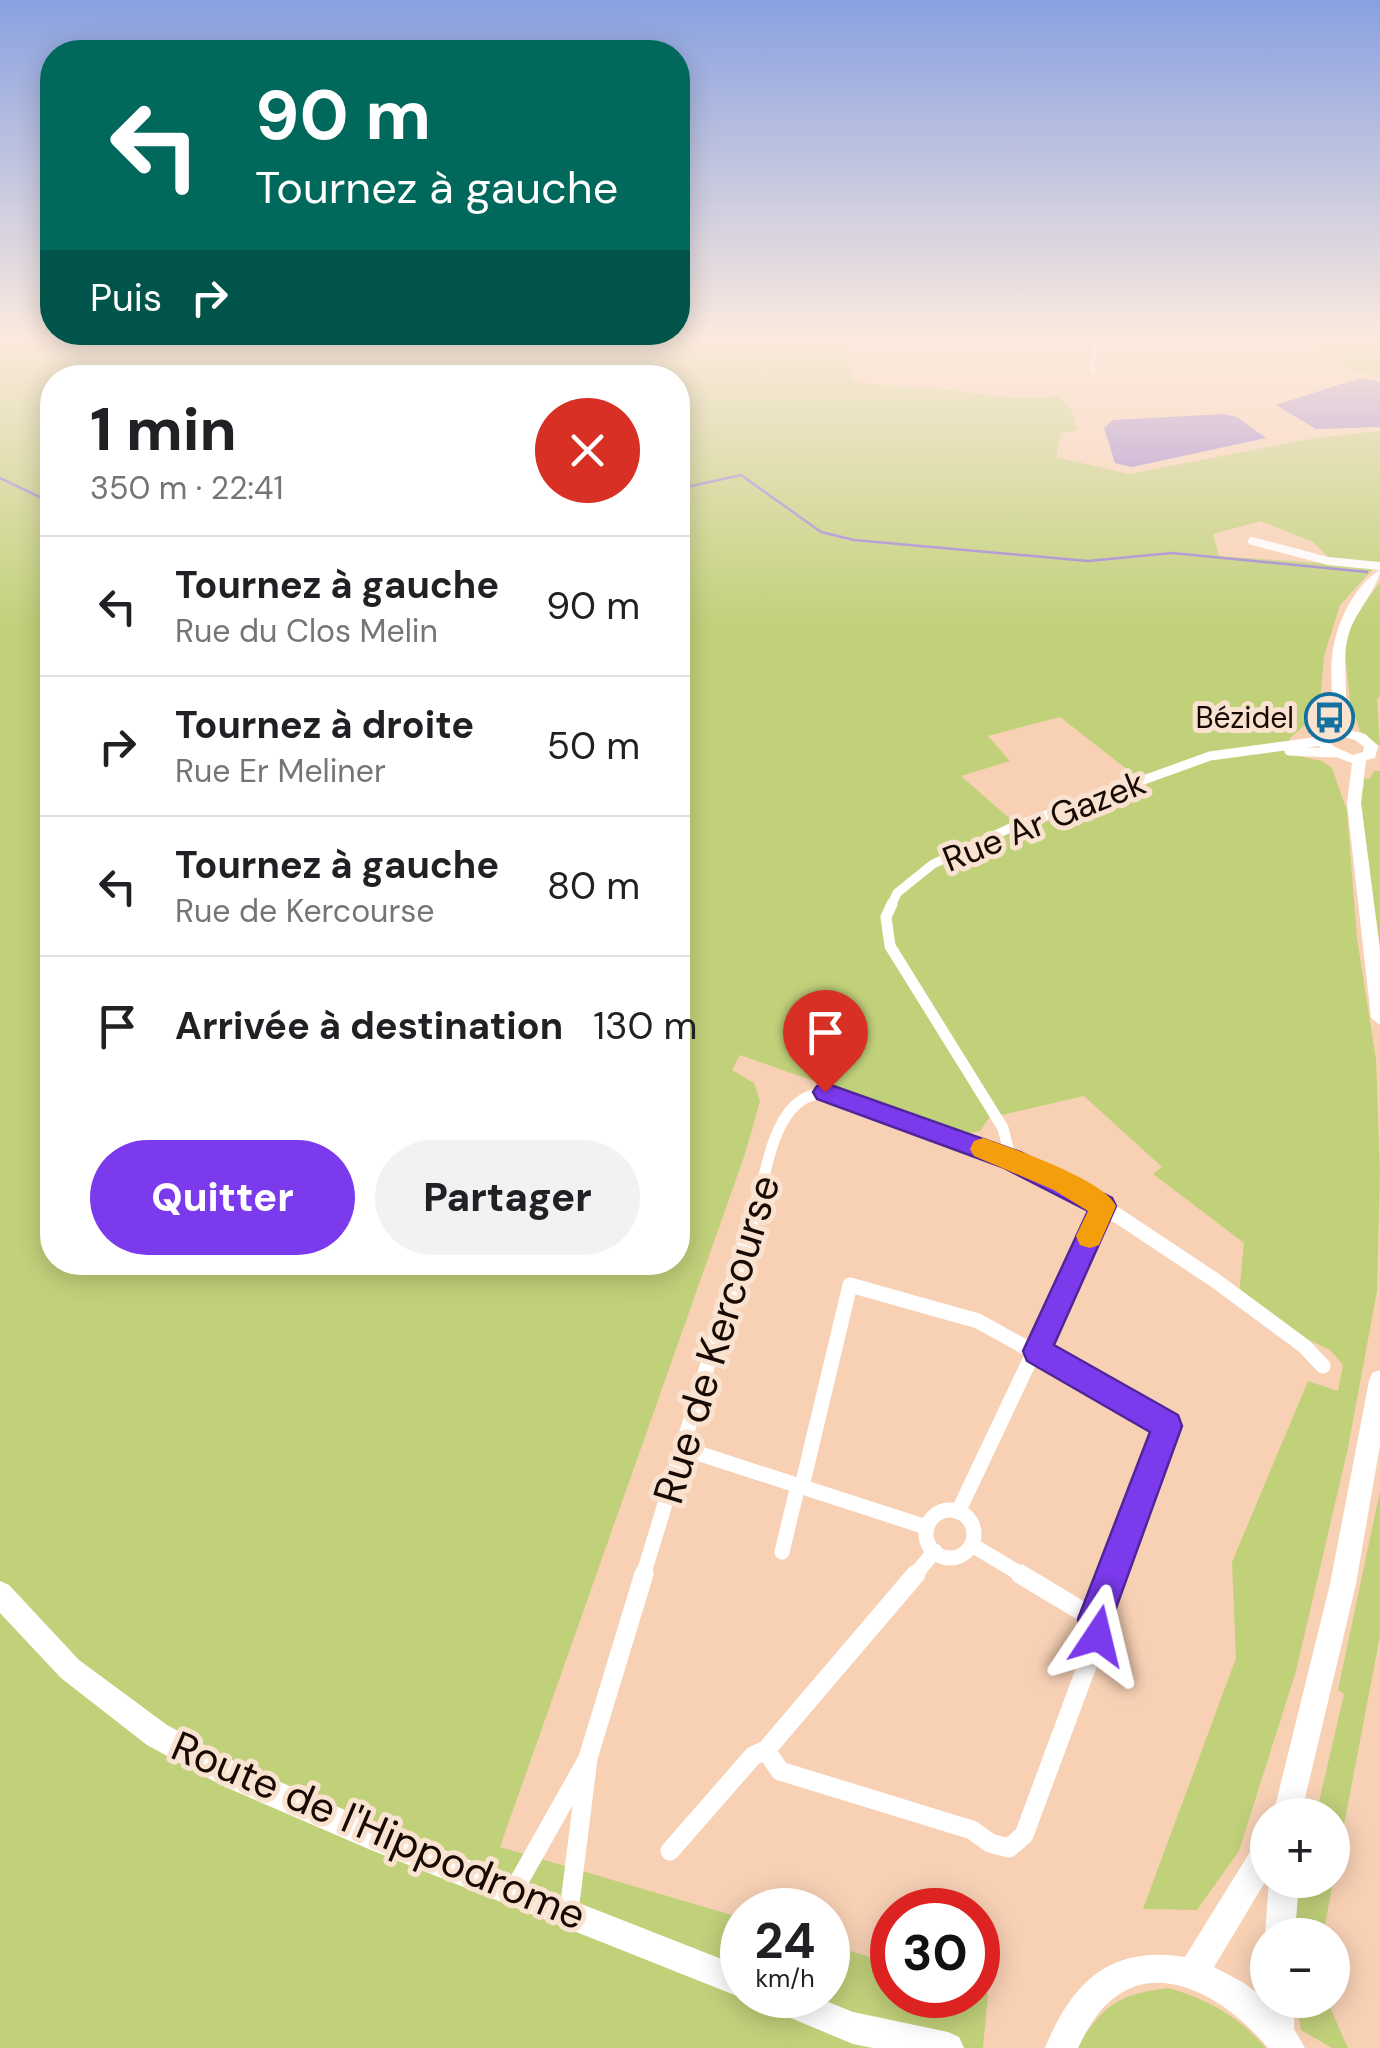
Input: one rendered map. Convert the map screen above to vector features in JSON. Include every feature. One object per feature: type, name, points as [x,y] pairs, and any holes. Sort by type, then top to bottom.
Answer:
[{"type":"main road","points":[[1354,802],[1369,752],[1341,697],[1338,672],[1345,622],[1380,570]]},
{"type":"main road","points":[[1341,697],[1326,736],[1354,802],[1380,1018]]},
{"type":"main road","points":[[1326,736],[1369,752]]},
{"type":"main road","points":[[1335,754],[1369,752]]},
{"type":"main road","points":[[1291,1798],[1343,1584],[1380,1381]]},
{"type":"main road","name":"Route de l'Hippodrome","points":[[0,1594],[70,1669],[156,1735],[233,1776],[371,1836],[720,1973]]},
{"type":"main road","points":[[1193,1973],[1250,1878]]},
{"type":"main road","points":[[1062,2048],[1079,2010],[1111,1981],[1150,1968],[1193,1973],[1222,1986],[1251,2006],[1284,2041]]},
{"type":"main road","points":[[829,2018],[884,2048]]},
{"type":"main road","points":[[853,2028],[948,2048]]},
{"type":"street","points":[[1252,541],[1380,570]]},
{"type":"street","name":"Rue Ar Gazek","points":[[1011,1160],[1003,1128],[890,946],[886,917],[897,893],[933,864],[1008,830],[1210,756],[1326,736]]},
{"type":"street","name":"Rue Ar Gazek","points":[[1260,749],[1335,754]]},
{"type":"street","name":"Rue de Kercourse","points":[[570,1911],[588,1758],[780,1131],[796,1100],[804,1094],[825,1092],[1011,1160],[1103,1206],[1289,1335],[1323,1366]]},
{"type":"street","points":[[958,1512],[1103,1206]]},
{"type":"street","points":[[766,1750],[780,1771],[972,1830],[990,1843],[1009,1848],[1024,1834],[1098,1636],[1095,1619],[1167,1426],[978,1321],[850,1285],[782,1552]]},
{"type":"street","points":[[682,1448],[926,1527]]},
{"type":"street","points":[[926,1527],[935,1514],[958,1512]]},
{"type":"street","points":[[926,1527],[935,1551],[960,1558],[972,1545],[972,1528],[958,1512]]},
{"type":"street","points":[[972,1545],[1095,1619]]},
{"type":"street","points":[[670,1851],[753,1756],[766,1750],[935,1551]]},
{"type":"street","name":"Rue de Kercourse","points":[[514,1890],[588,1758]]},
{"type":"green space","points":[[0,436],[40,436],[40,1275],[690,1275],[690,436],[1060,436],[1056,457],[1129,474],[1315,438],[1380,436],[1380,563],[1331,560],[1313,542],[1261,521],[1213,534],[1219,556],[1375,567],[1340,605],[1324,656],[1319,713],[1289,739],[1298,756],[1322,761],[1332,768],[1347,811],[1357,938],[1376,1060],[1380,1173],[1377,1291],[1348,1448],[1296,1671],[1256,1798],[1250,1798],[1250,1816],[1239,1851],[1197,1910],[1143,1909],[1236,1658],[1232,1562],[1308,1381],[1338,1391],[1343,1365],[1330,1350],[1238,1306],[1244,1243],[1153,1174],[1162,1167],[1084,1096],[989,1118],[980,1131],[965,1134],[740,1055],[732,1070],[754,1083],[760,1101],[745,1154],[500,1847],[720,1912],[720,2018],[850,2018],[850,1951],[870,1957],[870,2018],[986,2018],[983,2048],[0,2048]],"holes":[[[1060,717],[1147,785],[1023,830],[961,776],[1010,761],[988,736]]]},
{"type":"green space","points":[[1380,582],[1380,746],[1360,731],[1350,702],[1345,652],[1350,622]]},
{"type":"green space","points":[[1374,771],[1380,771],[1380,949],[1359,787],[1364,787],[1364,778],[1369,779]]},
{"type":"green space","points":[[1380,1491],[1380,1636],[1349,1798],[1320,1798],[1344,1694],[1338,1690]]},
{"type":"green space","points":[[1298,1898],[1330,1898],[1326,1918],[1294,1918]]},
{"type":"green space","points":[[1169,1988],[1222,2010],[1266,2048],[1076,2048],[1095,2021],[1114,2004],[1136,1994]]},
{"type":"green space","points":[[1299,2018],[1335,2018],[1348,2048],[1332,2048],[1301,2030]]},
{"type":"shaded area","points":[[1106,436],[1266,438],[1132,467],[1115,463]]},
{"type":"waterway","points":[[690,486],[741,475],[821,532],[854,540],[1088,561],[1172,553],[1367,572]]},
{"type":"waterway","points":[[0,478],[40,497]]},
{"type":"slow traffic","points":[[983,1149],[1063,1183],[1103,1206],[1090,1236]]},
{"type":"place","name":"Bézidel","points":[[1329,718]]},
{"type":"route","points":[[825,1092],[1011,1160],[1103,1206],[1037,1351],[1167,1426],[1095,1619],[1098,1636]]}]
